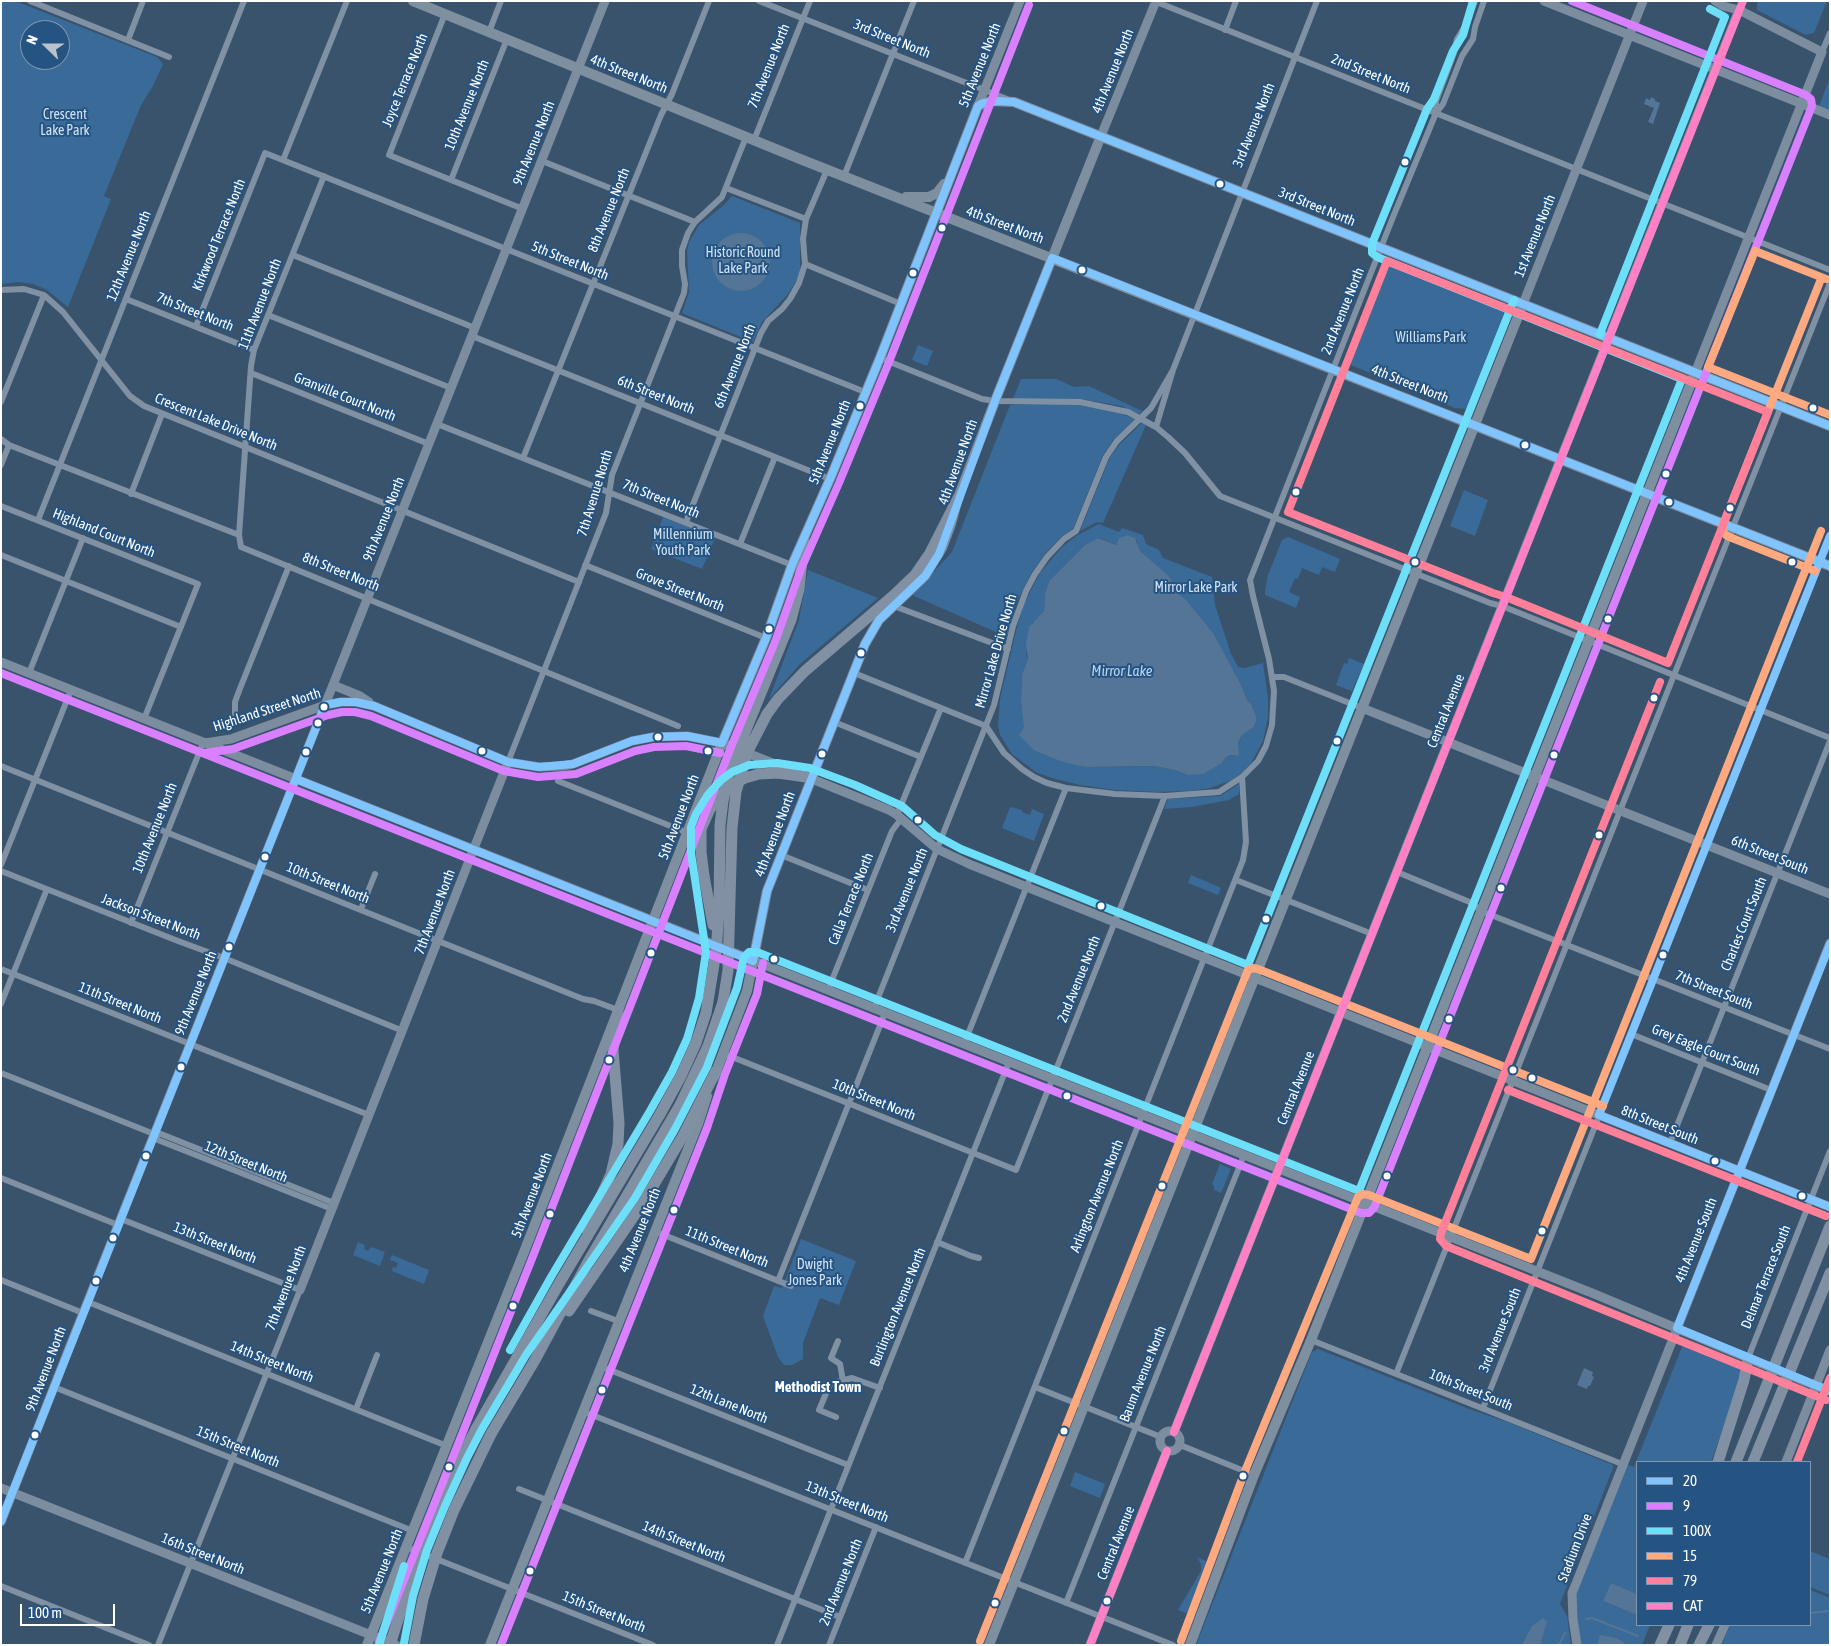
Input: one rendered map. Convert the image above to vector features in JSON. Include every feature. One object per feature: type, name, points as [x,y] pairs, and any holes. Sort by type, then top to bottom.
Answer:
[{"type":"highway","points":[[414,1645],[423,1599],[437,1553],[454,1510],[491,1434],[535,1360],[588,1262],[688,1091],[708,1046],[723,1002],[728,970],[732,828],[736,792],[748,753],[778,699],[805,671],[887,601],[915,574],[930,553],[958,498]]},
{"type":"highway","points":[[390,1645],[416,1563],[459,1461],[560,1282],[672,1094],[696,1043],[710,1000],[716,952],[719,910],[720,825],[723,801],[732,764],[791,620],[799,589],[804,540]]},
{"type":"highway","points":[[716,952],[712,914],[700,852],[701,829],[710,809],[728,787],[745,778],[759,774],[778,773],[809,778]]},
{"type":"highway","points":[[560,1282],[605,1188],[616,1157],[619,1123],[613,1050],[618,1010]]},
{"type":"highway","points":[[535,1360],[643,1204],[684,1134],[716,1071]]},
{"type":"highway","points":[[1736,1461],[1830,1226]]},
{"type":"highway","points":[[1753,1461],[1830,1274]]},
{"type":"highway","points":[[1718,1461],[1744,1380],[1748,1358]]},
{"type":"highway","points":[[1659,1645],[1664,1626]]},
{"type":"highway","points":[[1659,1645],[1668,1626]]},
{"type":"highway","points":[[1680,1645],[1688,1626]]},
{"type":"highway","points":[[1699,1645],[1708,1626]]},
{"type":"main road","name":"4th Street North","points":[[412,1],[827,170],[1830,566]]},
{"type":"main road","name":"3rd Street North","points":[[978,106],[991,101],[1014,102],[1830,426]]},
{"type":"main road","name":"5th Avenue North","points":[[369,1640],[447,1446],[722,743],[766,638],[792,565],[880,358],[978,106]]},
{"type":"main road","name":"4th Avenue North","points":[[490,1645],[698,1124],[722,1054],[747,991],[767,891],[809,778],[865,644],[875,625],[925,576],[937,559],[994,401],[1101,136]]},
{"type":"main road","points":[[894,196],[929,197],[942,188],[952,173]]},
{"type":"main road","name":"1st Avenue North","points":[[989,1645],[1523,304]]},
{"type":"main road","points":[[1190,1645],[1236,1519],[1311,1340],[1695,372]]},
{"type":"street","points":[[30,1],[169,56]]},
{"type":"street","points":[[49,9],[52,1]]},
{"type":"street","points":[[128,40],[143,1]]},
{"type":"street","name":"12th Avenue North","points":[[38,520],[244,1]]},
{"type":"street","points":[[284,160],[347,1]]},
{"type":"street","points":[[488,32],[501,1]]},
{"type":"street","name":"9th Avenue North","points":[[1,1522],[605,1]]},
{"type":"street","name":"8th Avenue North","points":[[523,458],[709,1]]},
{"type":"street","name":"3rd Street North","points":[[759,1],[1014,102]]},
{"type":"street","name":"7th Avenue North","points":[[158,1645],[268,1374],[606,513],[612,475],[685,284],[682,250],[688,233],[695,222],[722,197],[750,139],[810,1]]},
{"type":"street","points":[[844,176],[914,1]]},
{"type":"street","name":"5th Avenue North","points":[[978,106],[1020,1]]},
{"type":"street","points":[[1225,30],[1236,1]]},
{"type":"street","name":"3rd Avenue North","points":[[1156,427],[1173,370],[1194,314],[1317,1]]},
{"type":"street","name":"2nd Avenue North","points":[[1436,113],[1436,101],[1454,54],[1457,39],[1467,23],[1475,1]]},
{"type":"street","name":"2nd Avenue North","points":[[1275,518],[1436,113],[1443,104],[1462,56],[1473,39],[1475,26],[1484,1]]},
{"type":"street","points":[[1544,1],[1830,115]]},
{"type":"street","name":"1st Avenue North","points":[[1523,304],[1643,1]]},
{"type":"street","points":[[1715,1],[1724,6],[1739,10],[1822,52]]},
{"type":"street","name":"Central Avenue","points":[[1174,1432],[1743,1]]},
{"type":"street","name":"2nd Street North","points":[[1155,2],[1830,270]]},
{"type":"street","name":"4th Avenue North","points":[[1101,136],[1155,2]]},
{"type":"street","name":"Joyce Terrace North","points":[[445,14],[389,155],[451,180]]},
{"type":"street","points":[[1695,372],[1830,33]]},
{"type":"street","name":"10th Avenue North","points":[[451,180],[507,39]]},
{"type":"street","name":"5th Street North","points":[[265,153],[865,392]]},
{"type":"street","name":"Kirkwood Terrace North","points":[[196,326],[265,153]]},
{"type":"street","points":[[542,161],[695,222]]},
{"type":"street","name":"6th Avenue North","points":[[686,522],[761,333],[768,321],[790,299],[799,283],[805,264],[803,239],[806,219],[827,170]]},
{"type":"street","name":"11th Avenue North","points":[[239,535],[254,350],[324,176]]},
{"type":"street","points":[[451,180],[523,209]]},
{"type":"street","points":[[726,188],[806,219]]},
{"type":"street","name":"6th Street North","points":[[293,255],[559,371],[830,479]]},
{"type":"street","points":[[805,264],[901,304]]},
{"type":"street","points":[[1396,1374],[1830,283]]},
{"type":"street","name":"Crescent Lake Drive North","points":[[1,290],[24,289],[44,296],[63,312],[130,396],[144,406],[402,511]]},
{"type":"street","points":[[1,402],[44,296]]},
{"type":"street","name":"7th Street North","points":[[126,298],[254,350]]},
{"type":"street","points":[[268,316],[451,388]]},
{"type":"street","points":[[880,358],[982,399],[994,401],[1080,402],[1120,409],[1156,427],[1185,452],[1216,493],[1415,574],[1502,606],[1830,740]]},
{"type":"street","name":"3rd Avenue North","points":[[1141,418],[1150,408],[1173,370]]},
{"type":"street","name":"Granville Court North","points":[[251,373],[429,444]]},
{"type":"street","points":[[131,494],[162,414]]},
{"type":"street","name":"Mirror Lake Drive North","points":[[1141,418],[1117,441],[1106,457],[1076,531],[1064,539],[1047,557],[1035,574],[1020,606],[994,705],[986,726],[1004,753],[1022,769],[1047,783],[1066,788],[1115,794],[1165,796],[1219,792],[1242,778],[1258,761],[1269,737],[1274,713],[1272,677],[1250,580],[1275,518]]},
{"type":"street","name":"7th Street North","points":[[437,424],[792,565]]},
{"type":"street","name":"8th Street North","points":[[1,439],[9,445],[239,535],[241,547],[678,726]]},
{"type":"street","points":[[1,466],[9,445]]},
{"type":"street","points":[[740,544],[775,457]]},
{"type":"street","name":"Highland Court North","points":[[1,506],[198,584],[181,626]]},
{"type":"street","points":[[402,511],[579,582]]},
{"type":"street","name":"3rd Avenue South","points":[[1482,1408],[1830,536]]},
{"type":"street","points":[[29,673],[82,538]]},
{"type":"street","points":[[1,555],[181,626],[144,719]]},
{"type":"street","name":"Grove Street North","points":[[585,565],[766,638]]},
{"type":"street","points":[[235,714],[235,702],[289,566]]},
{"type":"street","points":[[894,606],[1008,648]]},
{"type":"street","points":[[1,662],[1450,1237],[1830,1391]]},
{"type":"street","points":[[854,674],[986,726]]},
{"type":"street","points":[[1272,677],[1284,677],[1448,742]]},
{"type":"street","points":[[333,685],[360,696],[374,706]]},
{"type":"street","points":[[1,865],[71,690]]},
{"type":"street","name":"Highland Street North","points":[[203,743],[231,739],[325,705],[356,702],[374,706],[508,762]]},
{"type":"street","name":"Calla Terrace North","points":[[828,990],[899,817],[941,708]]},
{"type":"street","points":[[834,722],[921,757]]},
{"type":"street","name":"3rd Avenue North","points":[[874,1008],[986,726]]},
{"type":"street","points":[[508,762],[539,767],[563,766],[573,764],[632,741],[669,735],[696,737],[722,743],[872,802],[899,817],[937,849],[1026,887],[1341,1012]]},
{"type":"street","name":"Charles Court South","points":[[1670,1143],[1830,740]]},
{"type":"street","name":"6th Street South","points":[[1448,742],[1830,894]]},
{"type":"street","name":"10th Avenue North","points":[[131,922],[203,743]]},
{"type":"street","name":"10th Street North","points":[[1,766],[439,940],[582,999],[594,1001],[618,1010]]},
{"type":"street","name":"Arlington Avenue North","points":[[964,1563],[1236,880],[1243,860],[1246,842],[1242,778]]},
{"type":"street","points":[[558,781],[688,832]]},
{"type":"street","points":[[964,1044],[1066,788]]},
{"type":"street","name":"2nd Avenue North","points":[[1016,1170],[1165,796]]},
{"type":"street","points":[[781,855],[868,890]]},
{"type":"street","name":"Jackson Street North","points":[[1,871],[403,1030]]},
{"type":"street","name":"7th Street South","points":[[1397,872],[1472,903],[1481,911],[1830,1049]]},
{"type":"street","points":[[361,909],[375,874]]},
{"type":"street","points":[[1236,880],[1372,934]]},
{"type":"street","points":[[1,1004],[46,889]]},
{"type":"street","name":"4th Avenue South","points":[[1622,1464],[1830,943]]},
{"type":"street","name":"11th Street North","points":[[1,969],[369,1115]]},
{"type":"street","name":"8th Street South","points":[[1341,1012],[1830,1207]]},
{"type":"street","points":[[778,1281],[885,1013]]},
{"type":"street","name":"Grey Eagle Court South","points":[[1632,1034],[1771,1090]]},
{"type":"street","name":"10th Street North","points":[[722,1054],[1016,1170]]},
{"type":"street","name":"Burlington Avenue North","points":[[777,1645],[1009,1062]]},
{"type":"street","name":"12th Street North","points":[[1,1073],[154,1134],[161,1134],[333,1206]]},
{"type":"street","name":"Delmar Terrace South","points":[[1748,1358],[1814,1200],[1830,1151]]},
{"type":"street","name":"Baum Avenue North","points":[[1066,1603],[1244,1155]]},
{"type":"street","name":"13th Street North","points":[[1,1178],[300,1290]]},
{"type":"street","name":"11th Street North","points":[[654,1231],[791,1286]]},
{"type":"street","points":[[937,1242],[980,1258]]},
{"type":"street","points":[[1,1280],[84,1313]]},
{"type":"street","name":"14th Street North","points":[[88,1302],[447,1446]]},
{"type":"street","points":[[591,1311],[618,1322]]},
{"type":"street","name":"10th Street South","points":[[1311,1340],[1622,1464]]},
{"type":"street","points":[[838,1341],[831,1358],[840,1364],[843,1381]]},
{"type":"street","points":[[1786,1461],[1830,1350]]},
{"type":"street","points":[[356,1409],[377,1355]]},
{"type":"street","name":"12th Lane North","points":[[600,1366],[848,1465]]},
{"type":"street","points":[[836,1417],[819,1410],[830,1384],[852,1378],[880,1388]]},
{"type":"street","name":"15th Street North","points":[[54,1387],[413,1531]]},
{"type":"street","points":[[1035,1387],[1161,1438]]},
{"type":"street","name":"13th Street North","points":[[582,1411],[1174,1645]]},
{"type":"street","points":[[1167,1431],[1174,1432],[1180,1438],[1180,1445],[1174,1452],[1167,1452],[1162,1447],[1161,1438],[1167,1431]]},
{"type":"street","points":[[1180,1445],[1254,1475]]},
{"type":"street","name":"Central Avenue","points":[[1090,1645],[1167,1452]]},
{"type":"street","name":"Stadium Drive","points":[[1577,1645],[1572,1593],[1622,1464]]},
{"type":"street","name":"16th Street North","points":[[1,1488],[191,1564],[369,1640],[396,1645]]},
{"type":"street","name":"14th Street North","points":[[519,1489],[840,1617]]},
{"type":"street","name":"2nd Avenue North","points":[[829,1645],[876,1528]]},
{"type":"street","name":"15th Street North","points":[[406,1546],[653,1645]]},
{"type":"street","points":[[1,1586],[149,1645]]},
{"type":"street","points":[[1716,1645],[1724,1626]]},
{"type":"green space","name":"Crescent Lake Park","points":[[1,1],[15,1],[63,20],[20,20],[20,70],[70,70],[70,23],[157,57],[163,64],[153,86],[141,105],[104,196],[111,199],[68,307],[47,290],[33,284],[18,282],[1,284]]},
{"type":"green space","points":[[1757,1],[1827,1],[1814,33],[1806,35],[1757,10]]},
{"type":"green space","points":[[1830,78],[1830,111],[1819,106]]},
{"type":"green space","name":"Historic Round Lake Park","points":[[732,196],[800,223],[800,273],[788,294],[762,322],[753,342],[682,313],[689,292],[687,251],[689,242],[699,225]]},
{"type":"green space","name":"Williams Park","points":[[1394,264],[1501,306],[1508,312],[1474,401],[1468,409],[1455,408],[1351,365],[1350,362],[1385,272],[1388,266]]},
{"type":"green space","points":[[918,345],[933,351],[927,366],[912,360]]},
{"type":"green space","points":[[1021,379],[1056,379],[1074,387],[1089,386],[1142,411],[1140,414],[1121,406],[1081,399],[1013,399]]},
{"type":"green space","points":[[1010,405],[1080,405],[1120,413],[1135,419],[1114,439],[1103,455],[1073,529],[1061,537],[1044,555],[1032,572],[1016,604],[1007,637],[912,595],[952,552]]},
{"type":"green space","points":[[1142,423],[1146,425],[1103,523],[1097,522],[1080,531],[1109,459],[1120,444]]},
{"type":"green space","points":[[1464,490],[1488,500],[1475,536],[1450,526]]},
{"type":"green space","name":"Millennium Youth Park","points":[[663,517],[715,538],[702,569],[651,549]]},
{"type":"green space","name":"Mirror Lake Park","points":[[1099,524],[1119,532],[1122,528],[1143,535],[1146,544],[1159,550],[1163,558],[1212,577],[1215,605],[1231,654],[1238,667],[1244,668],[1263,663],[1268,698],[1268,717],[1263,741],[1251,763],[1242,773],[1230,781],[1210,788],[1191,791],[1157,792],[1114,790],[1080,785],[1036,772],[1012,754],[1000,735],[998,725],[1000,699],[1024,603],[1040,573],[1062,547],[1076,536]],"holes":[[[1127,535],[1137,541],[1139,551],[1170,577],[1174,590],[1224,656],[1247,700],[1251,704],[1253,728],[1242,735],[1236,756],[1226,757],[1222,763],[1182,773],[1154,766],[1087,767],[1060,761],[1035,751],[1021,731],[1025,727],[1021,701],[1022,674],[1028,659],[1026,654],[1032,622],[1035,622],[1044,611],[1045,594],[1049,581],[1085,545],[1099,538],[1116,545],[1122,537]]]},
{"type":"green space","points":[[1288,537],[1340,559],[1335,572],[1322,567],[1319,575],[1302,568],[1298,579],[1295,578],[1289,592],[1300,597],[1296,608],[1265,595],[1268,575],[1282,540]]},
{"type":"green space","points":[[808,570],[878,598],[800,664],[769,699],[799,620]]},
{"type":"green space","points":[[1349,658],[1364,664],[1352,691],[1336,685],[1344,663],[1347,664]]},
{"type":"green space","points":[[1239,784],[1239,794],[1229,800],[1192,807],[1164,809],[1168,799],[1220,796]]},
{"type":"green space","points":[[1010,807],[1022,810],[1022,812],[1030,815],[1032,809],[1044,814],[1034,841],[1002,828]]},
{"type":"green space","points":[[1191,875],[1221,888],[1218,895],[1188,883]]},
{"type":"green space","points":[[1220,1164],[1231,1169],[1221,1193],[1214,1190],[1212,1184]]},
{"type":"green space","name":"Dwight Jones Park","points":[[801,1239],[856,1261],[839,1305],[820,1298],[803,1343],[803,1359],[792,1365],[784,1365],[778,1357],[763,1316],[774,1286],[782,1288]]},
{"type":"green space","points":[[358,1242],[365,1245],[364,1249],[368,1251],[371,1247],[385,1252],[380,1266],[353,1255]]},
{"type":"green space","points":[[392,1255],[429,1270],[424,1284],[392,1271],[393,1267],[396,1268],[398,1263],[390,1260]]},
{"type":"green space","points":[[1682,1347],[1739,1367],[1741,1379],[1711,1461],[1636,1461]]},
{"type":"green space","points":[[1318,1349],[1613,1465],[1560,1604],[1567,1616],[1571,1645],[1196,1645],[1312,1352]]},
{"type":"green space","points":[[1636,1462],[1636,1594],[1611,1584],[1603,1601],[1636,1615],[1636,1626],[1650,1626],[1642,1645],[1628,1645],[1617,1638],[1597,1645],[1580,1645],[1576,1619],[1576,1594],[1626,1464],[1634,1467]]},
{"type":"green space","points":[[1075,1472],[1105,1484],[1100,1498],[1070,1486]]},
{"type":"green space","points":[[1811,1551],[1830,1559],[1830,1595],[1811,1587]]},
{"type":"green space","points":[[1197,1557],[1208,1562],[1190,1609],[1186,1613],[1178,1610],[1201,1571],[1201,1564]]},
{"type":"green space","points":[[1811,1590],[1830,1598],[1830,1645],[1722,1645],[1730,1626],[1811,1626]]},
{"type":"water","points":[[1651,97],[1660,103],[1653,124],[1648,122],[1654,108],[1644,104],[1646,98],[1650,100]]},
{"type":"water","points":[[741,233],[757,238],[765,246],[770,262],[765,278],[757,286],[741,291],[725,286],[717,278],[712,262],[717,246],[725,238]]},
{"type":"water","name":"Mirror Lake","points":[[1127,535],[1135,538],[1140,551],[1170,577],[1174,590],[1186,600],[1213,633],[1256,716],[1253,728],[1242,735],[1238,743],[1239,756],[1231,755],[1226,757],[1222,763],[1203,774],[1188,775],[1175,770],[1154,766],[1087,767],[1075,765],[1035,751],[1019,735],[1024,727],[1021,701],[1022,674],[1028,659],[1026,645],[1029,627],[1044,611],[1045,594],[1049,581],[1085,545],[1098,538],[1116,545],[1119,538]]},
{"type":"water","points":[[1584,1368],[1593,1372],[1592,1376],[1594,1377],[1587,1389],[1577,1385]]},
{"type":"water","points":[[1611,1583],[1636,1594],[1636,1615],[1603,1601]]},
{"type":"water","points":[[1543,1618],[1547,1622],[1540,1645],[1522,1645],[1532,1626]]},
{"type":"water","points":[[1600,1635],[1617,1638],[1628,1645],[1597,1645]]},
{"type":"waterway","points":[[1811,1613],[1830,1611]]},
{"type":"waterway","points":[[1586,1619],[1592,1618],[1638,1636]]},
{"type":"waterway","points":[[1559,1645],[1565,1633]]},
{"type":"transit line","name":"100X","points":[[404,1643],[413,1596],[427,1550],[467,1458],[526,1355],[635,1198],[675,1129],[707,1067],[737,988],[744,957],[749,952],[757,952],[1359,1191],[1682,379],[1377,257],[1372,253],[1372,244],[1427,109],[1434,99],[1453,51],[1463,35],[1473,1]]},
{"type":"transit line","name":"9","points":[[1,673],[1361,1213],[1369,1213],[1374,1208],[1812,106],[1811,99],[1806,95],[1572,1]]},
{"type":"transit line","name":"CAT","points":[[1174,1432],[1743,1]]},
{"type":"transit line","name":"9","points":[[378,1645],[535,1251],[731,747],[775,642],[801,569],[889,362],[1029,5]]},
{"type":"transit line","name":"100X","points":[[1600,334],[1725,17],[1710,9]]},
{"type":"transit line","name":"20","points":[[1,1521],[325,705],[356,702],[374,706],[508,762],[539,767],[573,764],[632,741],[653,737],[687,736],[722,743],[766,638],[792,565],[880,358],[978,106],[983,103],[1014,102],[1830,426]]},
{"type":"transit line","name":"15","points":[[1826,279],[1755,251],[1708,367],[1830,415]]},
{"type":"transit line","name":"20","points":[[296,779],[753,961],[767,891],[865,644],[879,620],[925,576],[939,554],[995,401],[1052,258],[1830,566]]},
{"type":"transit line","name":"79","points":[[1387,261],[1768,412],[1668,663],[1506,597],[1288,512],[1387,261]]},
{"type":"transit line","name":"15","points":[[1815,571],[1727,536],[1722,527],[1821,279]]},
{"type":"transit line","name":"100X","points":[[510,1350],[551,1277],[650,1111],[672,1072],[687,1039],[699,998],[706,952],[691,853],[691,827],[696,814],[707,796],[721,780],[732,772],[749,765],[777,763],[810,768],[902,806],[935,835],[961,849],[1248,965],[1514,300]]},
{"type":"transit line","name":"15","points":[[1181,1641],[1245,1471],[1358,1197],[1363,1194],[1369,1195],[1531,1259],[1821,531]]},
{"type":"transit line","name":"20","points":[[1830,536],[1599,1115],[1830,1207]]},
{"type":"transit line","name":"79","points":[[1660,682],[1440,1239],[1446,1246],[1826,1400]]},
{"type":"transit line","name":"9","points":[[204,753],[233,749],[328,715],[342,712],[355,712],[371,716],[504,771],[538,777],[576,774],[635,751],[654,747],[686,746],[720,753]]},
{"type":"transit line","name":"20","points":[[1830,944],[1677,1328],[1830,1391]]},
{"type":"transit line","name":"9","points":[[501,1645],[707,1128],[725,1074],[757,994],[763,963]]},
{"type":"transit line","name":"15","points":[[980,1641],[1248,970],[1258,969],[1603,1106]]},
{"type":"transit line","name":"79","points":[[1508,1090],[1826,1216]]},
{"type":"transit line","name":"79","points":[[1797,1461],[1830,1378]]},
{"type":"transit line","name":"CAT","points":[[1090,1645],[1167,1451]]},
{"type":"transit line","name":"100X","points":[[380,1642],[404,1566]]},
{"type":"district","name":"Methodist Town","points":[[818,1387]]}]
